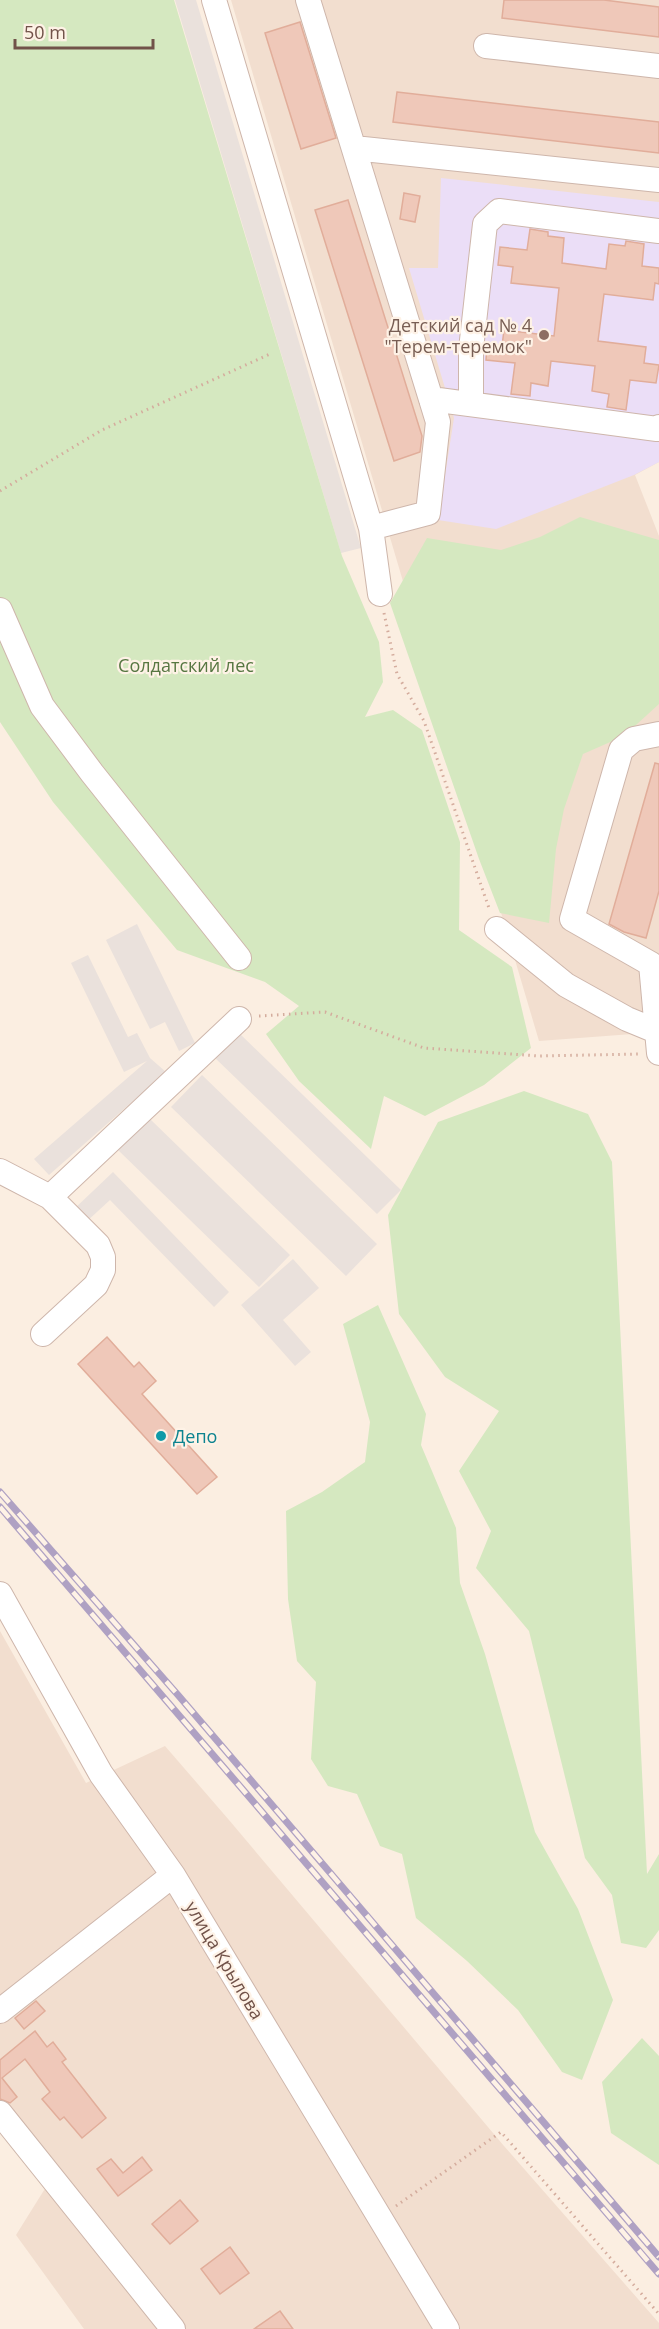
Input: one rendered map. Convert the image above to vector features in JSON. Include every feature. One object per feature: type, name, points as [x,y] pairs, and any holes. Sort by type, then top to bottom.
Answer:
[{"type":"street","points":[[214,0],[371,528],[380,594]]},
{"type":"street","points":[[308,0],[438,423],[428,513],[371,528]]},
{"type":"street","points":[[486,46],[659,66]]},
{"type":"street","points":[[354,148],[659,180]]},
{"type":"street","points":[[471,404],[471,349],[485,224],[499,210],[659,231]]},
{"type":"street","points":[[431,399],[657,429],[659,427]]},
{"type":"street","points":[[0,610],[42,706],[92,773],[239,958]]},
{"type":"street","points":[[658,1045],[655,958],[572,919],[621,750],[634,739],[659,734]]},
{"type":"street","points":[[497,929],[566,985],[627,1018],[658,1045]]},
{"type":"street","points":[[50,1197],[239,1019]]},
{"type":"street","points":[[0,1171],[50,1197],[102,1251],[104,1264],[101,1277],[96,1285],[43,1334]]},
{"type":"street","name":"улица Крылова","points":[[0,1594],[101,1774],[173,1875],[447,2329]]},
{"type":"street","points":[[0,2011],[173,1875]]},
{"type":"street","points":[[0,2113],[173,2329]]},
{"type":"path","points":[[0,491],[102,430],[270,354]]},
{"type":"path","points":[[380,594],[397,674],[424,721],[497,929]]},
{"type":"path","points":[[239,1019],[269,1014],[325,1012],[424,1048],[540,1056],[598,1057],[658,1045]]},
{"type":"path","points":[[380,2217],[501,2132],[659,2314]]},
{"type":"shaded area","points":[[175,0],[196,0],[361,548],[341,553]]},
{"type":"shaded area","points":[[231,0],[659,0],[659,462],[635,475],[659,536],[659,1032],[539,1041]]},
{"type":"shaded area","name":"Детский сад № 4 \"Терем-теремок\"","points":[[441,178],[659,202],[659,462],[634,475],[496,529],[438,520],[454,418],[409,268],[438,268]]},
{"type":"shaded area","points":[[137,924],[195,1043],[179,1051],[165,1022],[150,1029],[106,940]]},
{"type":"shaded area","points":[[88,955],[128,1037],[137,1033],[150,1058],[166,1072],[49,1175],[34,1159],[147,1061],[124,1072],[71,963]]},
{"type":"shaded area","points":[[238,1032],[401,1190],[377,1214],[214,1057]]},
{"type":"shaded area","points":[[202,1075],[377,1244],[346,1276],[171,1107]]},
{"type":"shaded area","points":[[149,1118],[290,1255],[259,1287],[118,1150]]},
{"type":"shaded area","points":[[113,1172],[229,1292],[214,1307],[110,1200],[85,1223],[73,1210]]},
{"type":"shaded area","points":[[293,1259],[319,1288],[283,1320],[311,1352],[295,1366],[241,1305]]},
{"type":"shaded area","points":[[0,1631],[86,1783],[165,1746],[504,2146],[659,2323],[659,2329],[84,2329],[16,2235],[51,2179],[0,2117]]},
{"type":"green space","name":"Солдатский лес","points":[[0,0],[174,0],[342,556],[379,642],[383,682],[365,717],[393,710],[422,730],[460,842],[459,930],[512,967],[531,1048],[484,1085],[425,1116],[384,1096],[371,1149],[299,1081],[266,1034],[299,1006],[265,982],[177,950],[53,802],[0,722]]},
{"type":"green space","points":[[580,517],[659,540],[659,704],[624,736],[583,754],[564,809],[556,849],[549,923],[500,913],[390,603],[427,538],[501,550],[540,537]]},
{"type":"green space","points":[[524,1091],[588,1114],[612,1162],[647,1874],[659,1854],[659,1930],[646,1948],[621,1943],[612,1895],[585,1858],[529,1631],[476,1568],[491,1531],[459,1471],[499,1411],[445,1377],[399,1314],[388,1215],[438,1122]]},
{"type":"green space","points":[[378,1305],[426,1414],[421,1445],[456,1528],[460,1583],[485,1654],[535,1832],[578,1909],[613,2000],[582,2080],[562,2072],[518,2010],[467,1961],[416,1918],[402,1854],[380,1846],[357,1794],[328,1786],[311,1759],[316,1682],[297,1661],[288,1599],[286,1511],[322,1492],[365,1462],[370,1422],[343,1324]]},
{"type":"green space","points":[[642,2038],[659,2056],[659,2165],[611,2133],[602,2082]]},
{"type":"building","points":[[504,0],[604,0],[659,7],[659,37],[502,18]]},
{"type":"building","points":[[300,22],[336,138],[301,149],[265,33]]},
{"type":"building","points":[[397,92],[659,122],[659,153],[393,122]]},
{"type":"building","points":[[404,193],[420,196],[415,222],[400,219]]},
{"type":"building","points":[[348,200],[422,436],[420,452],[394,461],[315,210]]},
{"type":"building","points":[[530,229],[548,232],[548,236],[564,238],[562,263],[606,269],[609,244],[625,246],[626,241],[644,244],[642,266],[659,268],[659,284],[655,283],[653,300],[604,294],[598,341],[646,347],[644,363],[659,365],[656,383],[630,380],[626,410],[607,407],[609,394],[592,391],[595,366],[551,361],[548,386],[531,383],[530,396],[511,394],[515,363],[486,360],[487,344],[502,346],[504,330],[554,336],[559,288],[511,283],[513,267],[498,265],[500,247],[527,250]]},
{"type":"building","points":[[655,763],[659,764],[659,891],[646,938],[624,932],[609,924]]},
{"type":"building","name":"Депо","points":[[107,1337],[134,1367],[139,1362],[156,1381],[142,1394],[217,1477],[197,1494],[78,1364]]},
{"type":"building","points":[[36,2001],[45,2011],[24,2029],[15,2018]]},
{"type":"building","points":[[35,2031],[47,2047],[53,2042],[66,2059],[62,2062],[106,2118],[82,2138],[64,2117],[60,2120],[42,2099],[50,2092],[25,2059],[2,2078],[17,2097],[10,2103],[0,2099],[0,2060]]},
{"type":"building","points":[[142,2157],[152,2170],[118,2196],[97,2169],[111,2159],[123,2173]]},
{"type":"building","points":[[180,2200],[198,2221],[170,2244],[152,2224]]},
{"type":"building","points":[[230,2247],[249,2273],[220,2294],[201,2269]]},
{"type":"building","points":[[280,2311],[293,2329],[254,2329]]},
{"type":"railway","points":[[0,1492],[178,1695],[659,2257]]},
{"type":"railway","points":[[0,1507],[659,2274]]},
{"type":"place","name":"Детский сад № 4 \"Терем-теремок\"","points":[[544,335]]},
{"type":"place","name":"Депо","points":[[161,1436]]}]
